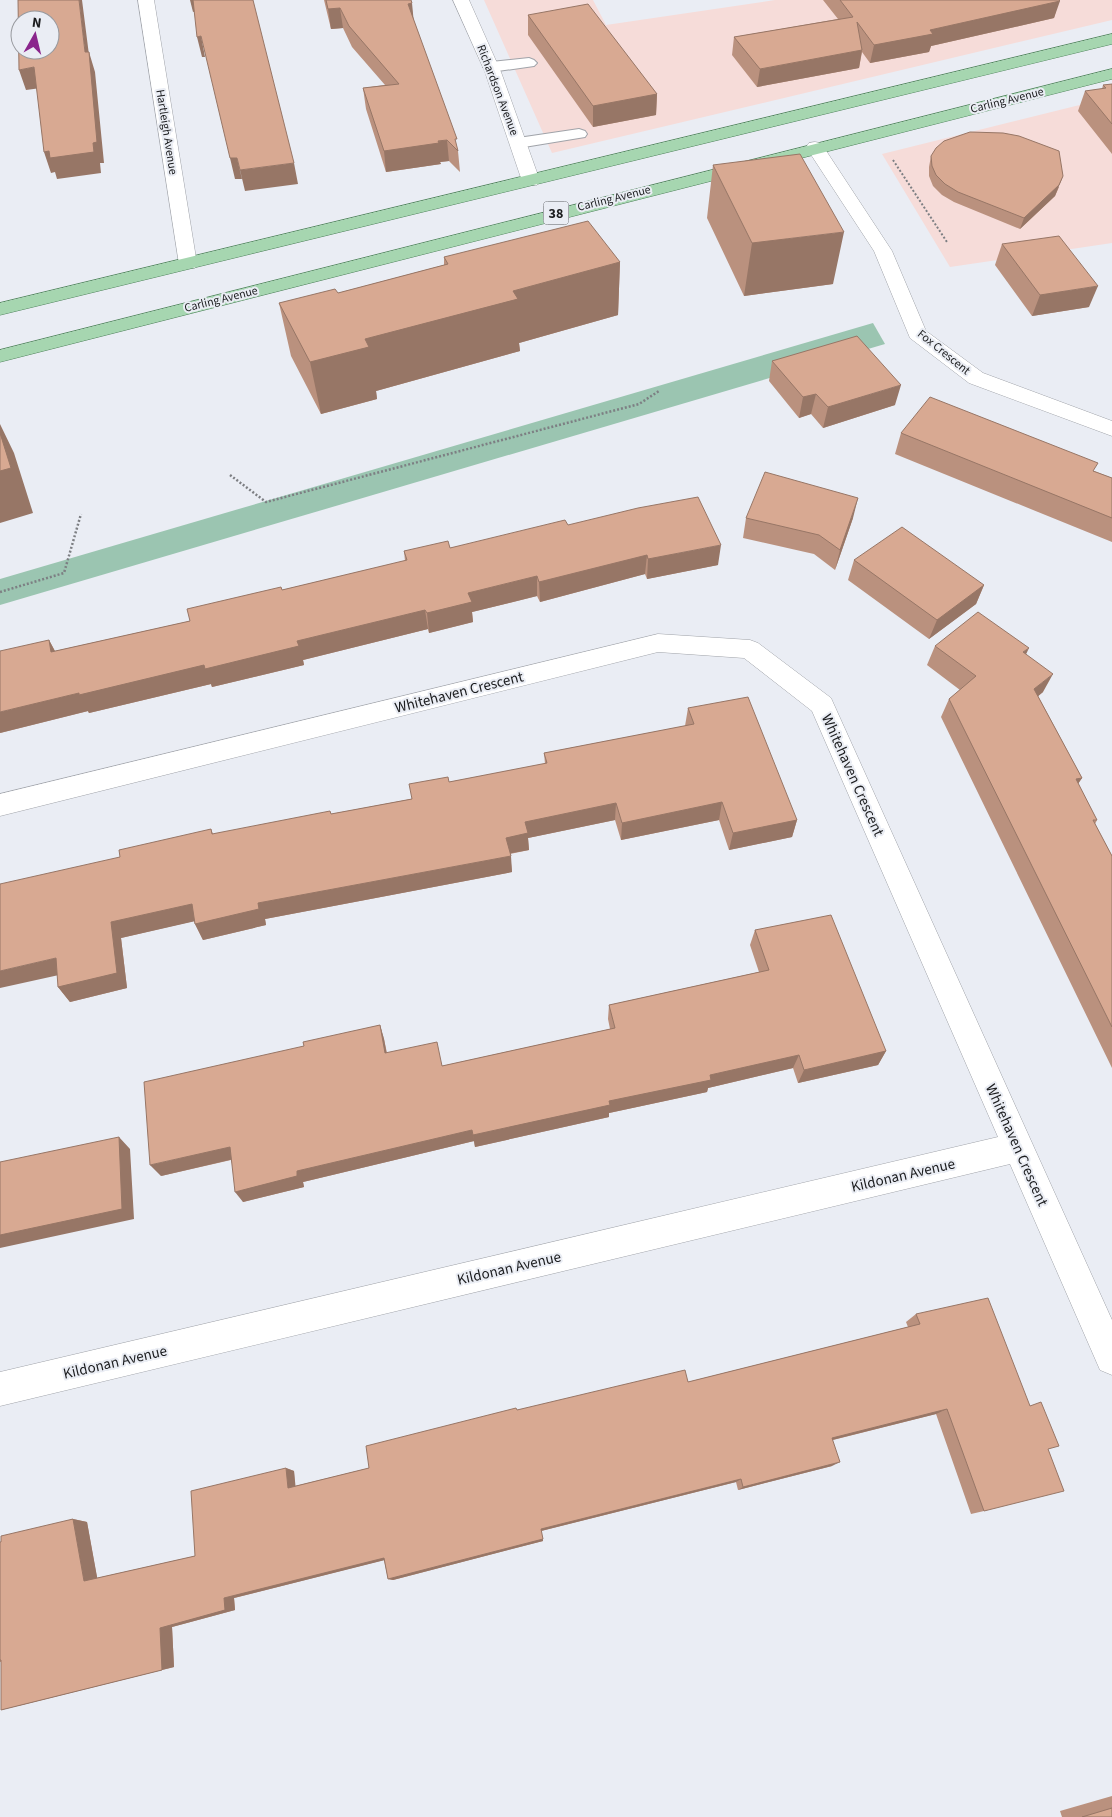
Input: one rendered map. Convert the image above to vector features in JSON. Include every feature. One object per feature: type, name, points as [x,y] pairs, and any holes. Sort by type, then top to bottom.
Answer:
[{"type":"main road","points":[[0,309],[1112,39]]},
{"type":"main road","name":"Carling Avenue","points":[[0,356],[815,147],[1112,74]]},
{"type":"street","name":"Hartleigh Avenue","points":[[146,0],[188,264]]},
{"type":"street","name":"Richardson Avenue","points":[[461,0],[491,67],[531,181]]},
{"type":"street","name":"Fox Crescent","points":[[815,147],[883,251],[917,334],[976,378],[1112,429]]},
{"type":"street","name":"Whitehaven Crescent","points":[[0,806],[658,643],[750,649],[822,705],[1112,1358]]},
{"type":"street","name":"Kildonan Avenue","points":[[0,1389],[1018,1147]]},
{"type":"lane","points":[[491,67],[529,63]]},
{"type":"lane","points":[[518,143],[579,134]]},
{"type":"path","points":[[893,160],[947,242]]},
{"type":"path","points":[[230,475],[266,502],[639,404],[659,391]]},
{"type":"path","points":[[0,592],[64,573],[81,514]]},
{"type":"shaded area","points":[[484,0],[593,0],[606,25],[775,0],[1112,0],[1112,20],[552,153]]},
{"type":"shaded area","points":[[1112,97],[1112,243],[950,267],[882,154]]},
{"type":"green space","points":[[873,323],[885,344],[0,605],[0,579]]},
{"type":"building","points":[[18,0],[79,0],[85,52],[89,52],[97,142],[93,143],[94,152],[50,158],[49,151],[44,152],[34,67],[19,70],[19,60],[60,60],[60,10],[18,10]]},
{"type":"building","points":[[193,0],[253,0],[294,163],[240,170],[237,158],[230,158],[201,36],[197,37]]},
{"type":"building","points":[[326,0],[411,0],[412,3],[408,4],[457,139],[455,139],[458,151],[447,140],[438,141],[439,143],[384,151],[363,88],[399,84],[349,26],[340,8],[328,9]]},
{"type":"building","points":[[840,0],[1060,1],[930,30],[933,34],[874,45],[857,22],[862,50],[760,69],[734,37],[853,17]]},
{"type":"building","points":[[588,4],[657,94],[593,106],[528,15]]},
{"type":"building","points":[[1112,84],[1112,124],[1085,91],[1106,88],[1103,85]]},
{"type":"building","points":[[970,132],[1003,133],[1019,136],[1059,151],[1063,176],[1059,185],[1024,218],[958,192],[945,184],[936,175],[932,166],[931,156],[944,141]]},
{"type":"building","points":[[800,154],[844,232],[752,243],[713,165]]},
{"type":"building","points":[[588,221],[620,262],[513,291],[518,299],[365,339],[369,347],[310,362],[279,303],[335,289],[338,293],[448,264],[444,257]]},
{"type":"building","points":[[1059,236],[1098,286],[1040,295],[1002,244]]},
{"type":"building","points":[[857,336],[901,385],[828,407],[816,394],[803,397],[772,361]]},
{"type":"building","points":[[930,397],[1098,463],[1093,471],[1112,478],[1112,518],[901,433]]},
{"type":"building","points":[[0,433],[11,468],[0,471]]},
{"type":"building","points":[[765,472],[858,498],[840,550],[819,535],[746,518]]},
{"type":"building","points":[[698,497],[721,545],[648,559],[647,555],[539,582],[537,576],[468,593],[472,602],[427,613],[425,610],[297,641],[299,646],[205,669],[204,665],[0,712],[0,651],[49,640],[51,652],[190,621],[187,609],[281,587],[282,590],[407,560],[404,551],[448,541],[450,548],[565,520],[568,525],[638,508]]},
{"type":"building","points":[[902,527],[984,585],[937,620],[854,560]]},
{"type":"building","points":[[978,612],[1029,648],[1023,652],[1053,674],[1034,689],[1082,778],[1076,779],[1097,820],[1093,820],[1112,856],[1112,1027],[949,699],[976,676],[935,646]]},
{"type":"building","points":[[748,697],[797,820],[733,833],[722,802],[622,823],[616,803],[525,822],[528,833],[506,838],[511,856],[258,903],[259,909],[195,924],[192,904],[111,922],[117,973],[58,987],[56,958],[0,971],[0,884],[120,857],[119,850],[211,829],[212,834],[330,811],[331,814],[412,799],[409,784],[448,777],[449,782],[547,763],[544,753],[694,724],[688,708]]},
{"type":"building","points":[[831,915],[886,1051],[804,1070],[799,1055],[710,1075],[711,1080],[609,1101],[610,1105],[473,1135],[472,1130],[297,1171],[297,1176],[235,1192],[230,1147],[150,1165],[144,1082],[304,1046],[303,1042],[380,1025],[385,1053],[437,1042],[442,1066],[615,1028],[609,1005],[769,970],[755,930]]},
{"type":"building","points":[[119,1137],[122,1209],[0,1235],[0,1162]]},
{"type":"building","points":[[988,1298],[1030,1406],[1041,1402],[1059,1446],[1048,1449],[1064,1491],[984,1511],[947,1409],[832,1438],[840,1462],[743,1487],[741,1479],[541,1529],[543,1539],[388,1579],[384,1558],[224,1598],[225,1610],[160,1628],[162,1670],[1,1710],[1,1536],[73,1519],[84,1581],[195,1556],[191,1491],[286,1468],[288,1488],[369,1468],[366,1446],[516,1408],[517,1410],[685,1370],[688,1382],[920,1324],[916,1314]]},
{"type":"building","points":[[1112,1808],[1112,1817],[1082,1817]]}]
